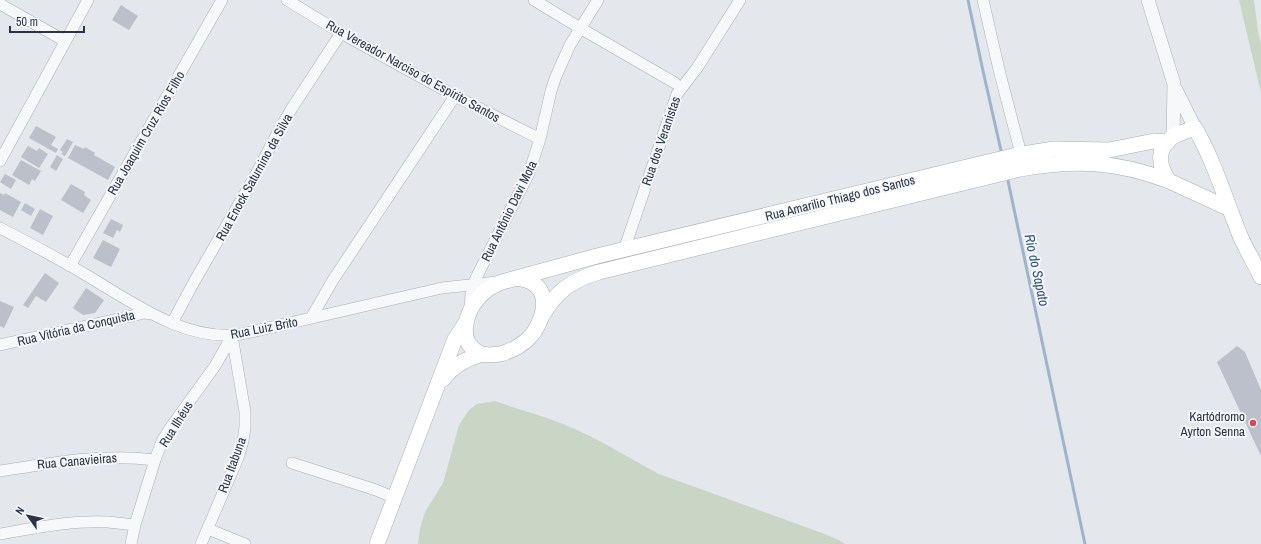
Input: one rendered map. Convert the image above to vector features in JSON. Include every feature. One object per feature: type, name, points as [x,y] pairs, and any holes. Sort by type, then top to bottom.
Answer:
[{"type":"main road","points":[[1169,181],[1160,164],[1162,150],[1170,140],[1195,128],[1214,165],[1240,235],[1261,277]]},
{"type":"main road","name":"Rua Amarilio Thiago dos Santos","points":[[516,278],[624,250],[1019,154],[1054,149],[1109,150],[1154,141],[1170,140]]},
{"type":"main road","name":"Rua Amarilio Thiago dos Santos","points":[[542,317],[548,306],[565,287],[575,280],[599,272],[1020,169],[1056,164],[1108,165],[1147,173],[1169,181],[1230,209]]},
{"type":"main road","points":[[534,273],[543,280],[554,299]]},
{"type":"main road","points":[[377,544],[455,339],[481,295],[495,285],[516,278],[532,283],[538,287],[542,294],[543,300],[542,317],[530,338],[507,352],[482,354],[461,362],[447,374],[439,384]]},
{"type":"main road","points":[[468,317],[465,328],[468,341],[471,347],[482,354]]},
{"type":"street","points":[[0,161],[88,0]]},
{"type":"street","name":"Rua Joaquim Cruz Rios Filho","points":[[70,266],[222,0]]},
{"type":"street","name":"Rua Vereador Narciso do Espírito Santos","points":[[287,0],[341,33],[455,96],[540,139]]},
{"type":"street","points":[[534,0],[675,83]]},
{"type":"street","name":"Rua Antônio Davi Mota","points":[[468,317],[473,285],[529,173],[540,139],[556,76],[570,45],[598,0]]},
{"type":"street","name":"Rua dos Veranistas","points":[[624,250],[677,94],[697,68],[740,0]]},
{"type":"street","points":[[983,0],[1019,154]]},
{"type":"street","points":[[1148,0],[1175,89],[1195,128]]},
{"type":"street","points":[[0,4],[65,41]]},
{"type":"street","name":"Rua Enock Saturnino da Silva","points":[[172,323],[292,108],[341,33]]},
{"type":"street","points":[[1170,140],[1175,89]]},
{"type":"street","points":[[311,318],[333,280],[455,96]]},
{"type":"street","name":"Rua Luiz Brito","points":[[0,228],[70,266],[152,314],[172,323],[204,334],[217,336],[232,336],[442,288],[502,282]]},
{"type":"street","name":"Rua Vitória da Conquista","points":[[0,345],[144,313],[152,314]]},
{"type":"street","name":"Rua Ilhéus","points":[[131,544],[155,460],[162,441],[215,366],[232,336]]},
{"type":"street","name":"Rua Itabuna","points":[[201,544],[238,458],[243,441],[245,412],[232,336]]},
{"type":"street","name":"Rua Canavieiras","points":[[0,471],[48,463],[95,458],[125,457],[155,460]]},
{"type":"street","points":[[292,463],[376,490],[395,498]]},
{"type":"street","points":[[0,534],[59,524],[83,522],[107,522],[136,525]]},
{"type":"street","points":[[208,529],[245,544]]},
{"type":"green space","points":[[1239,0],[1254,0],[1261,45],[1261,93]]},
{"type":"green space","points":[[495,401],[575,429],[659,474],[822,533],[845,544],[418,544],[420,528],[425,512],[443,483],[459,425],[469,410],[477,404]]},
{"type":"building","points":[[121,5],[138,16],[129,30],[112,20]]},
{"type":"building","points":[[36,126],[56,137],[51,145],[58,149],[56,153],[29,138]]},
{"type":"building","points":[[67,139],[73,142],[65,156],[61,154],[63,152],[60,150]]},
{"type":"building","points":[[75,145],[84,149],[85,147],[95,153],[94,155],[115,167],[108,180],[68,158]]},
{"type":"building","points":[[28,146],[37,151],[39,148],[48,154],[39,168],[21,157]]},
{"type":"building","points":[[57,155],[63,159],[56,171],[50,167]]},
{"type":"building","points":[[21,160],[41,171],[35,181],[32,179],[29,185],[12,175]]},
{"type":"building","points":[[5,174],[16,180],[11,189],[0,182]]},
{"type":"building","points":[[71,184],[85,192],[84,195],[91,200],[83,213],[61,200]]},
{"type":"building","points":[[0,193],[4,195],[5,193],[21,202],[13,217],[0,210]]},
{"type":"building","points":[[25,203],[35,209],[31,216],[21,210]]},
{"type":"building","points":[[40,209],[53,216],[43,235],[30,228]]},
{"type":"building","points":[[111,219],[123,225],[120,232],[117,230],[113,238],[103,233]]},
{"type":"building","points":[[103,240],[120,249],[111,267],[93,258]]},
{"type":"building","points":[[45,273],[59,283],[46,302],[36,296],[28,308],[23,305]]},
{"type":"building","points":[[86,288],[104,300],[95,313],[83,315],[73,308]]},
{"type":"building","points":[[0,301],[14,307],[4,328],[0,326]]},
{"type":"building","name":"Kartódromo Ayrton Senna","points":[[1237,346],[1245,352],[1261,390],[1261,456],[1217,362]]},
{"type":"waterway","name":"Rio do Sapato","points":[[968,0],[1002,155]]},
{"type":"waterway","name":"Rio do Sapato","points":[[1007,176],[1085,544]]},
{"type":"place","name":"Kartódromo Ayrton Senna","points":[[1253,423]]}]
